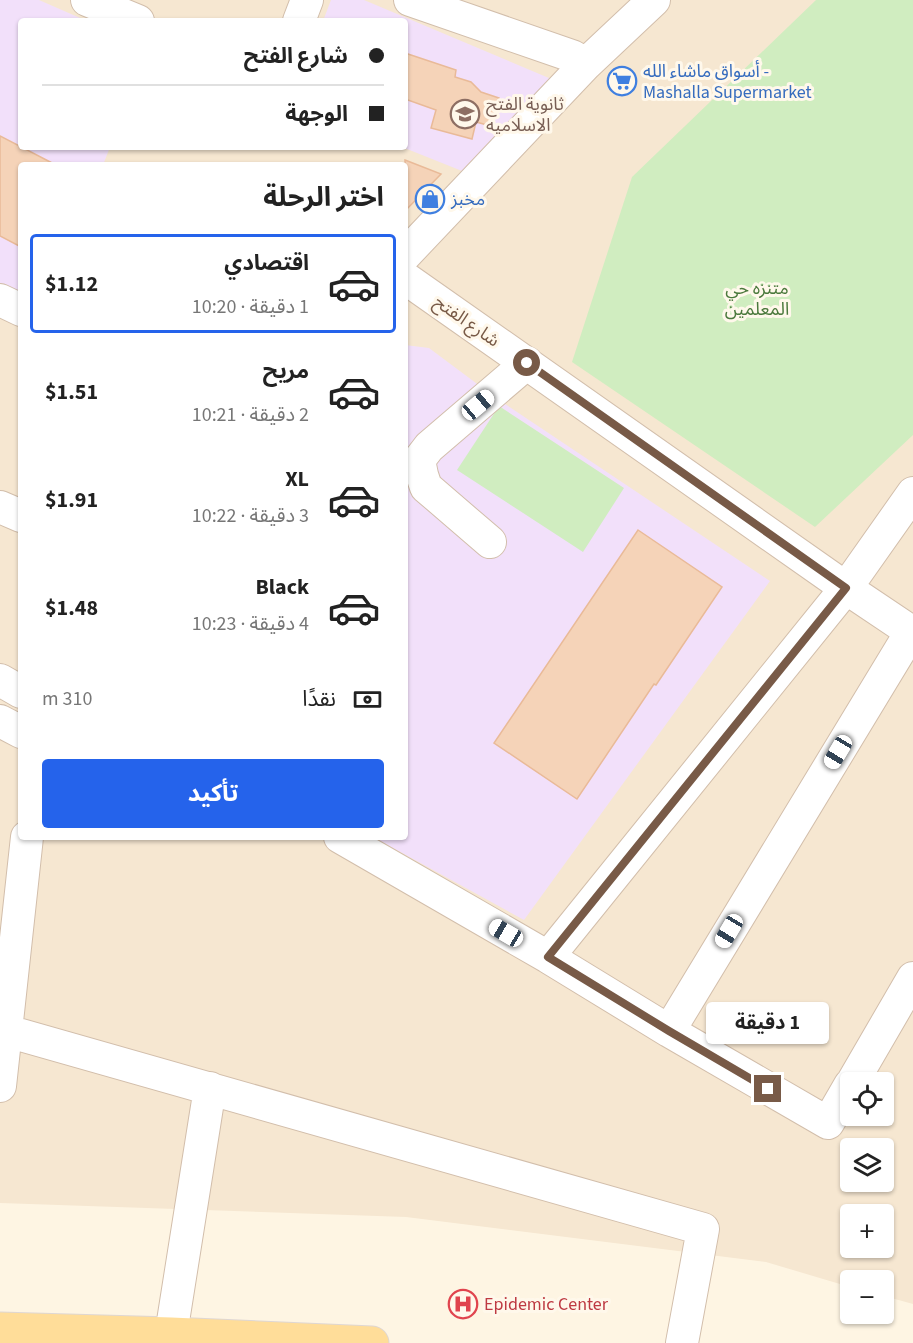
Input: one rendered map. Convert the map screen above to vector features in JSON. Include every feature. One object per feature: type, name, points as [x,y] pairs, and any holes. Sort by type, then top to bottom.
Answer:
[{"type":"main road","points":[[0,1329],[372,1343]]},
{"type":"street","points":[[87,0],[131,18]]},
{"type":"street","points":[[300,18],[307,0]]},
{"type":"street","points":[[410,0],[572,56],[586,64]]},
{"type":"street","points":[[408,252],[586,64],[654,0]]},
{"type":"street","name":"شارع الفتح","points":[[408,280],[912,632]]},
{"type":"street","points":[[0,300],[18,309]]},
{"type":"street","points":[[490,542],[426,487],[419,460],[429,447],[527,363]]},
{"type":"street","points":[[548,957],[846,588],[913,493]]},
{"type":"street","points":[[0,507],[18,515]]},
{"type":"street","points":[[669,1031],[912,632]]},
{"type":"street","points":[[0,680],[18,690]]},
{"type":"street","points":[[0,721],[18,730]]},
{"type":"street","points":[[345,840],[828,1123],[840,1103]]},
{"type":"street","points":[[0,1086],[17,845]]},
{"type":"street","points":[[858,1072],[913,978]]},
{"type":"street","points":[[3,1030],[703,1229],[682,1343]]},
{"type":"street","points":[[171,1334],[210,1088]]},
{"type":"shaded area","points":[[0,0],[913,0],[913,1304],[894,1299],[894,1270],[840,1270],[840,1284],[766,1262],[406,1217],[0,1203]]},
{"type":"shaded area","points":[[0,0],[39,0],[80,18],[18,18],[18,150],[109,150],[104,162],[18,162],[18,294],[0,285]]},
{"type":"shaded area","name":"ثانوية الفتح الاسلاميه","points":[[331,0],[364,0],[407,18],[324,18]]},
{"type":"shaded area","name":"ثانوية الفتح الاسلاميه","points":[[408,19],[556,81],[467,173],[408,149]]},
{"type":"shaded area","points":[[408,345],[429,348],[496,398],[770,581],[524,920],[378,840],[408,840]]},
{"type":"green space","name":"متنزه حي المعلمين","points":[[816,0],[913,0],[913,435],[815,527],[572,362],[632,177]]},
{"type":"green space","points":[[499,406],[624,488],[583,552],[457,470]]},
{"type":"building","points":[[408,54],[456,70],[455,77],[471,82],[481,92],[499,98],[491,126],[476,122],[472,139],[431,128],[436,110],[408,100]]},
{"type":"building","points":[[0,136],[18,145],[18,150],[27,150],[50,162],[18,162],[18,245],[0,236]]},
{"type":"building","points":[[405,160],[441,174],[408,208],[408,162]]},
{"type":"building","points":[[638,530],[722,587],[577,799],[494,743]]},
{"type":"place","name":"أسواق ماشاء الله - Mashalla Supermarket","points":[[622,81]]},
{"type":"place","name":"ثانوية الفتح الاسلاميه","points":[[465,114]]},
{"type":"place","name":"مخبز","points":[[430,199]]},
{"type":"place","name":"Epidemic Center","points":[[463,1304]]},
{"type":"route","points":[[527,363],[846,588],[548,957],[768,1089]]}]
